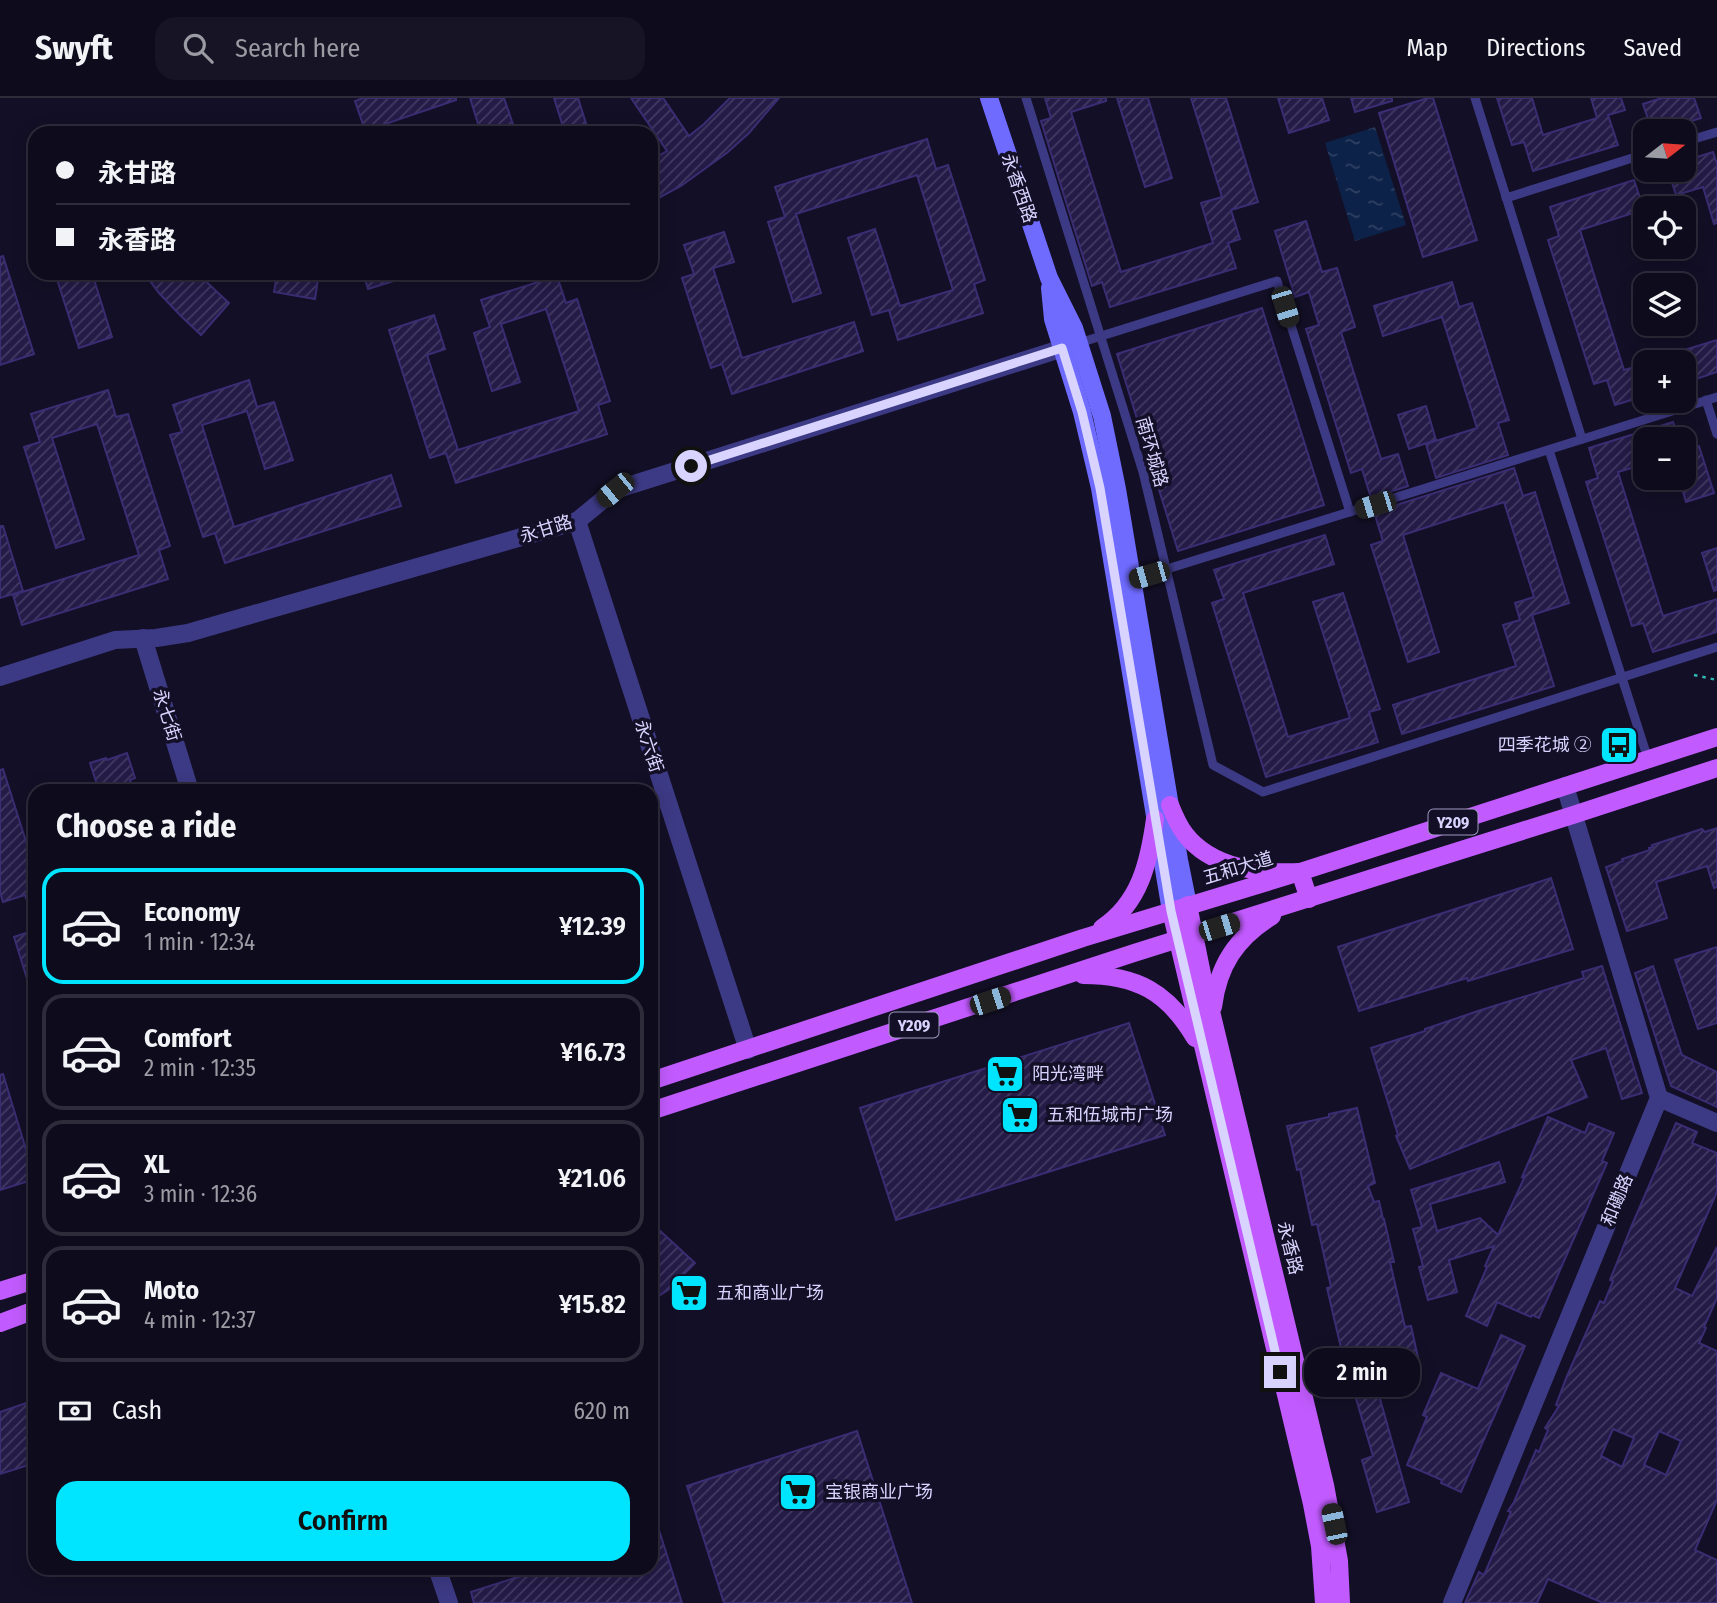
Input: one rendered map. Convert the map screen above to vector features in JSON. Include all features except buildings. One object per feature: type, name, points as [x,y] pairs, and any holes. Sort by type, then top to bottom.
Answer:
[{"type":"main road","name":"永香西路","points":[[989,98],[1049,278],[1074,328],[1070,346],[1100,488],[1155,819],[1179,908]]},
{"type":"main road","name":"永香西路","points":[[1070,346],[1102,416],[1110,452],[1170,805],[1179,908]]},
{"type":"main road","name":"五和大道","points":[[658,1079],[1083,937],[1300,872],[1717,737]]},
{"type":"main road","name":"Y209","points":[[658,1109],[1717,768]]},
{"type":"main road","points":[[1170,805],[1178,825],[1197,847],[1210,856],[1265,872],[1300,872],[1301,901],[1250,931],[1227,959],[1215,991],[1214,1024]]},
{"type":"main road","points":[[1083,937],[1115,920],[1133,896],[1147,864],[1155,819]]},
{"type":"main road","name":"永香路","points":[[1179,908],[1204,1055],[1312,1504],[1320,1546],[1324,1603]]},
{"type":"main road","name":"永香路","points":[[1186,938],[1214,1024],[1325,1485],[1339,1561],[1341,1603]]},
{"type":"main road","points":[[1053,948],[1064,977],[1108,976],[1125,979],[1142,984],[1157,994],[1182,1019],[1204,1055]]},
{"type":"main road","points":[[0,1291],[28,1282]]},
{"type":"main road","points":[[0,1323],[28,1313]]},
{"type":"street","name":"永甘路","points":[[0,677],[115,640],[175,636],[577,521],[615,490],[1070,346]]},
{"type":"street","name":"永六街","points":[[577,521],[748,1050]]},
{"type":"street","name":"永七街","points":[[143,638],[188,784]]},
{"type":"street","points":[[1565,786],[1658,1098],[1717,1123]]},
{"type":"street","name":"和磡路","points":[[1452,1603],[1658,1098]]},
{"type":"street","points":[[439,1575],[449,1603]]},
{"type":"lane","name":"南环城路","points":[[1026,98],[1143,472],[1213,765],[1263,792],[1622,677]]},
{"type":"lane","points":[[1475,98],[1582,439]]},
{"type":"lane","points":[[1696,138],[1717,132]]},
{"type":"lane","points":[[1506,198],[1633,158]]},
{"type":"lane","points":[[1070,346],[1277,281],[1350,512]]},
{"type":"lane","points":[[1132,580],[1717,397]]},
{"type":"lane","points":[[1706,400],[1717,434]]},
{"type":"lane","points":[[1549,450],[1648,759]]},
{"type":"lane","points":[[1622,677],[1717,647]]},
{"type":"path","points":[[1694,675],[1717,680]]},
{"type":"water","points":[[1375,127],[1406,225],[1355,241],[1325,143]]},
{"type":"place","name":"四季花城 ②","points":[[1619,745]]},
{"type":"place","name":"阳光湾畔","points":[[1005,1074]]},
{"type":"place","name":"五和伍城市广场","points":[[1020,1115]]},
{"type":"place","name":"五和商业广场","points":[[689,1293]]},
{"type":"place","name":"宝银商业广场","points":[[798,1492]]},
{"type":"route","points":[[691,466],[1062,348],[1092,448],[1100,488],[1171,911],[1280,1372]]}]
